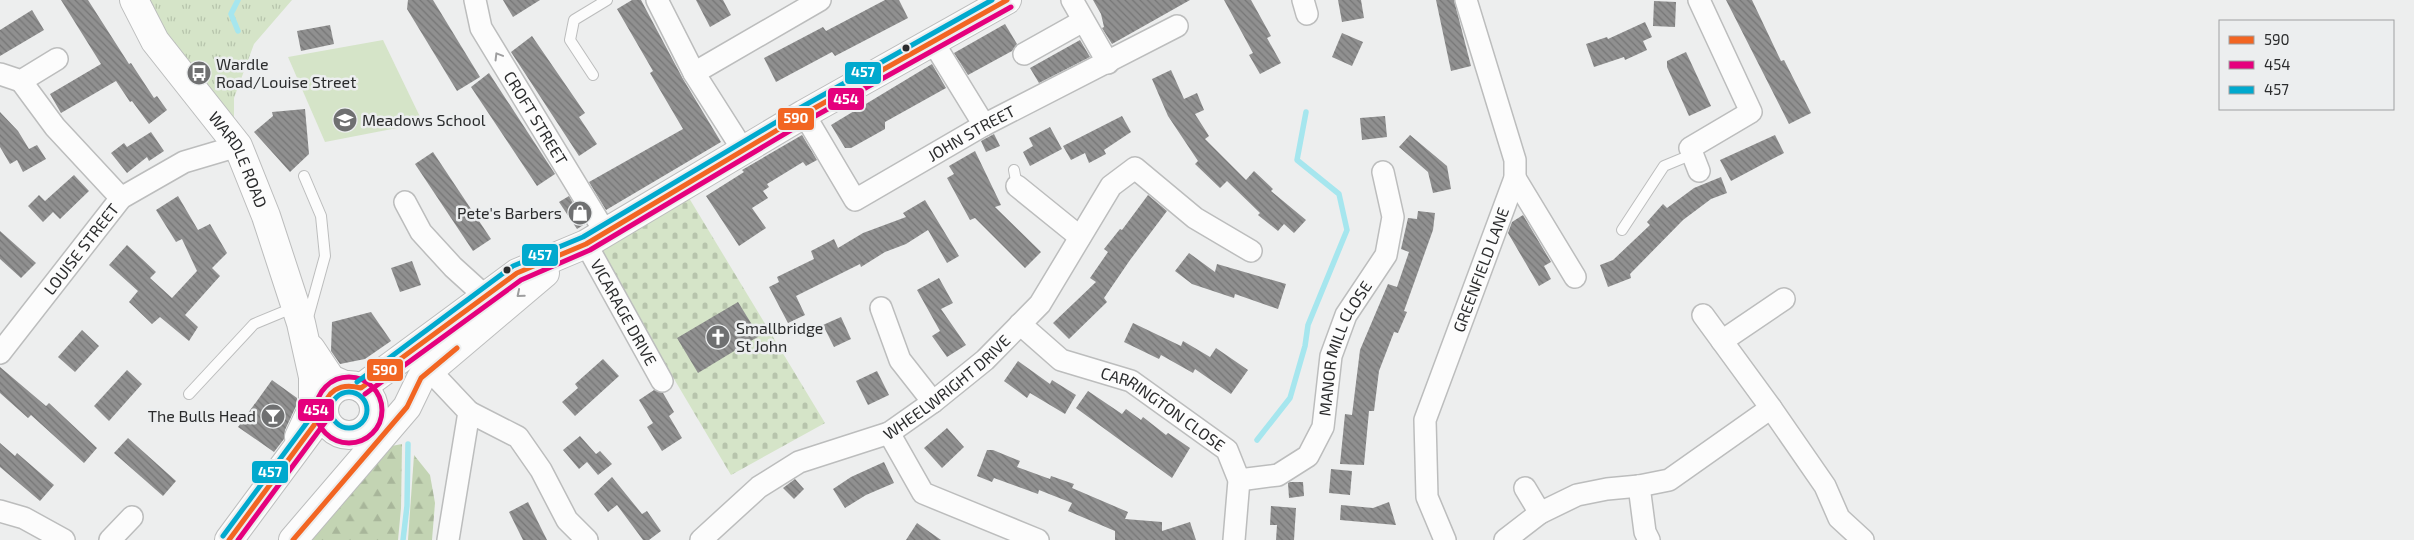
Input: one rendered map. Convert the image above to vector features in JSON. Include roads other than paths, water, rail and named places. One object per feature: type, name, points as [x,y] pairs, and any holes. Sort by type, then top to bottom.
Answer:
[{"type":"main road","name":"WARDLE ROAD","points":[[134,0],[155,41],[238,146],[266,216],[304,336],[340,395],[326,422],[338,433],[355,434]]},
{"type":"main road","points":[[284,465],[314,407],[340,395],[412,350],[517,273],[587,242],[804,114],[1007,0]]},
{"type":"main road","points":[[294,540],[407,407],[426,374],[587,242]]},
{"type":"main road","points":[[229,540],[284,465],[340,395],[426,374]]},
{"type":"main road","points":[[275,540],[355,434],[369,425],[340,395]]},
{"type":"street","name":"CROFT STREET","points":[[475,0],[481,28],[587,242]]},
{"type":"street","points":[[658,0],[694,72],[743,150]]},
{"type":"street","points":[[694,72],[820,0]]},
{"type":"street","points":[[1072,0],[1108,63]]},
{"type":"street","name":"GREENFIELD LANE","points":[[1446,540],[1427,497],[1426,420],[1515,178],[1514,160],[1466,0]]},
{"type":"street","points":[[1696,163],[1690,148],[1751,112],[1699,0]]},
{"type":"street","points":[[1024,54],[1083,20]]},
{"type":"street","name":"JOHN STREET","points":[[804,114],[856,200],[984,124],[1108,63],[1177,26]]},
{"type":"street","points":[[933,42],[984,124]]},
{"type":"street","points":[[21,81],[57,58]]},
{"type":"street","points":[[0,74],[21,81],[55,127],[121,198]]},
{"type":"street","name":"LOUISE STREET","points":[[4,339],[121,198],[184,162],[238,146]]},
{"type":"street","name":"WHEELWRIGHT DRIVE","points":[[701,540],[759,487],[799,462],[888,433],[933,402],[985,360],[1040,304],[1111,186],[1135,168],[1195,218],[1251,251]]},
{"type":"street","name":"MANOR MILL CLOSE","points":[[1239,480],[1278,475],[1308,456],[1323,427],[1331,356],[1346,315],[1386,255],[1392,217],[1383,172]]},
{"type":"street","points":[[1015,178],[1080,237]]},
{"type":"street","points":[[1515,178],[1575,277]]},
{"type":"street","points":[[405,202],[421,232],[453,268],[485,296]]},
{"type":"street","name":"VICARAGE DRIVE","points":[[587,242],[662,380]]},
{"type":"street","points":[[1722,341],[1784,299]]},
{"type":"street","points":[[881,308],[900,360],[933,402]]},
{"type":"street","points":[[1703,315],[1825,486],[1839,518],[1863,540]]},
{"type":"street","name":"CARRINGTON CLOSE","points":[[1020,324],[1061,360],[1131,381],[1227,450],[1239,480],[1234,540]]},
{"type":"street","points":[[412,350],[426,374],[468,412],[518,437],[541,470],[567,520],[587,540]]},
{"type":"street","points":[[1505,540],[1540,513],[1577,496],[1607,488],[1639,486],[1669,480],[1771,408]]},
{"type":"street","points":[[448,540],[468,412]]},
{"type":"street","points":[[888,433],[923,493],[1038,540]]},
{"type":"street","points":[[1639,486],[1645,532],[1649,540]]},
{"type":"street","points":[[1525,488],[1540,513]]},
{"type":"street","points":[[0,511],[24,518],[64,540]]},
{"type":"street","points":[[110,540],[132,517]]},
{"type":"lane","points":[[593,75],[570,40],[571,30],[574,20],[607,0]]},
{"type":"lane","points":[[1622,230],[1664,166],[1696,163]]},
{"type":"lane","points":[[304,176],[321,216],[325,256],[304,336]]},
{"type":"lane","points":[[190,394],[254,324],[296,307]]},
{"type":"waterway","points":[[238,0],[231,14],[238,31]]},
{"type":"waterway","points":[[1257,440],[1290,398],[1305,346],[1308,325],[1347,230],[1339,194],[1297,160],[1306,112]]},
{"type":"waterway","points":[[403,540],[407,506],[408,444]]},
{"type":"place","name":"Wardle Road/Louise Street","points":[[199,73]]},
{"type":"place","name":"Meadows School","points":[[345,120]]},
{"type":"place","name":"Pete's Barbers","points":[[580,213]]},
{"type":"place","name":"Smallbridge St John","points":[[718,337]]},
{"type":"place","name":"The Bulls Head","points":[[273,416]]}]
